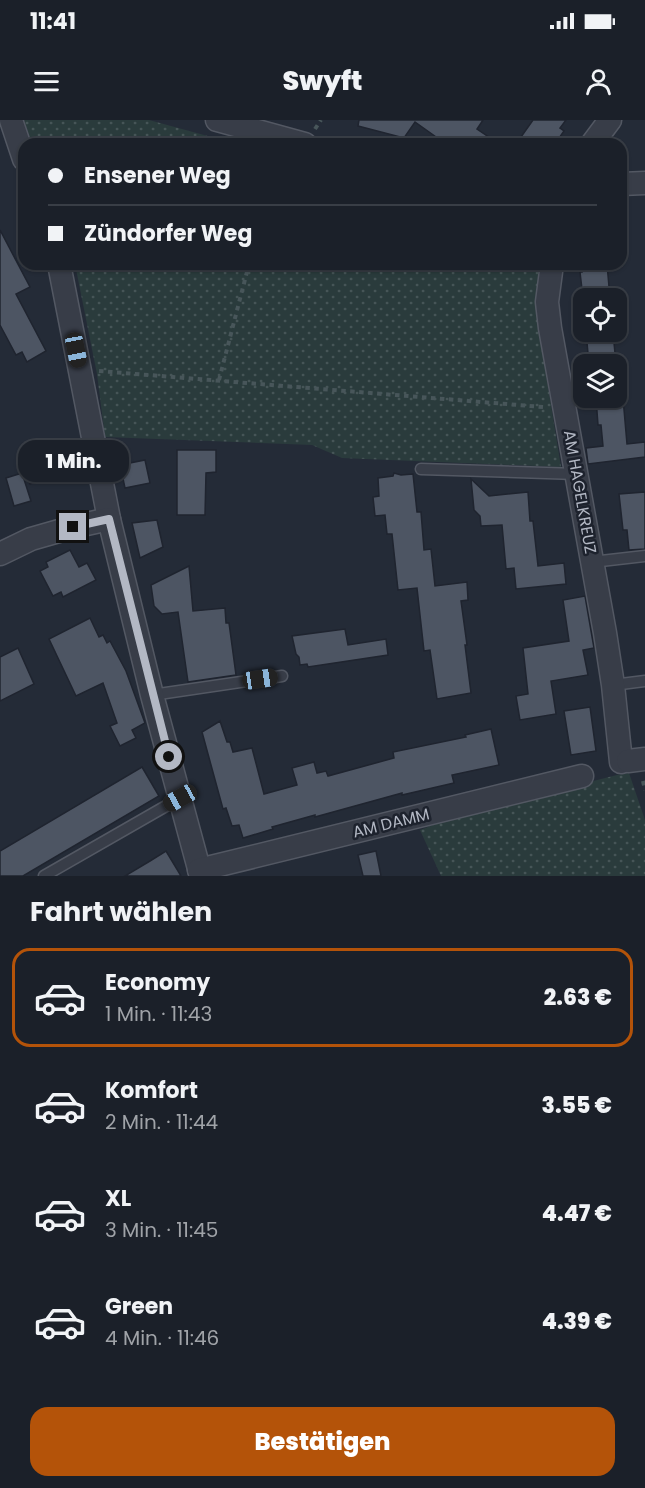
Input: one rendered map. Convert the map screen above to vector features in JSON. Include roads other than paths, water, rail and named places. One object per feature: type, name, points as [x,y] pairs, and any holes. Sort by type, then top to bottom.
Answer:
[{"type":"street","points":[[11,120],[18,141]]},
{"type":"street","points":[[217,120],[283,138]]},
{"type":"street","points":[[596,138],[610,120]]},
{"type":"street","points":[[627,184],[645,183]]},
{"type":"street","points":[[60,270],[109,519],[152,694],[200,873]]},
{"type":"street","name":"AM HAGELKREUZ","points":[[551,270],[547,302],[550,328],[613,685],[631,761]]},
{"type":"street","points":[[0,554],[31,539],[109,519]]},
{"type":"street","name":"AM DAMM","points":[[200,873],[582,776]]},
{"type":"lane","points":[[421,469],[577,474]]},
{"type":"lane","points":[[592,562],[645,556]]},
{"type":"lane","points":[[152,694],[282,676]]},
{"type":"lane","points":[[613,685],[645,681]]},
{"type":"lane","points":[[44,876],[180,798]]}]
